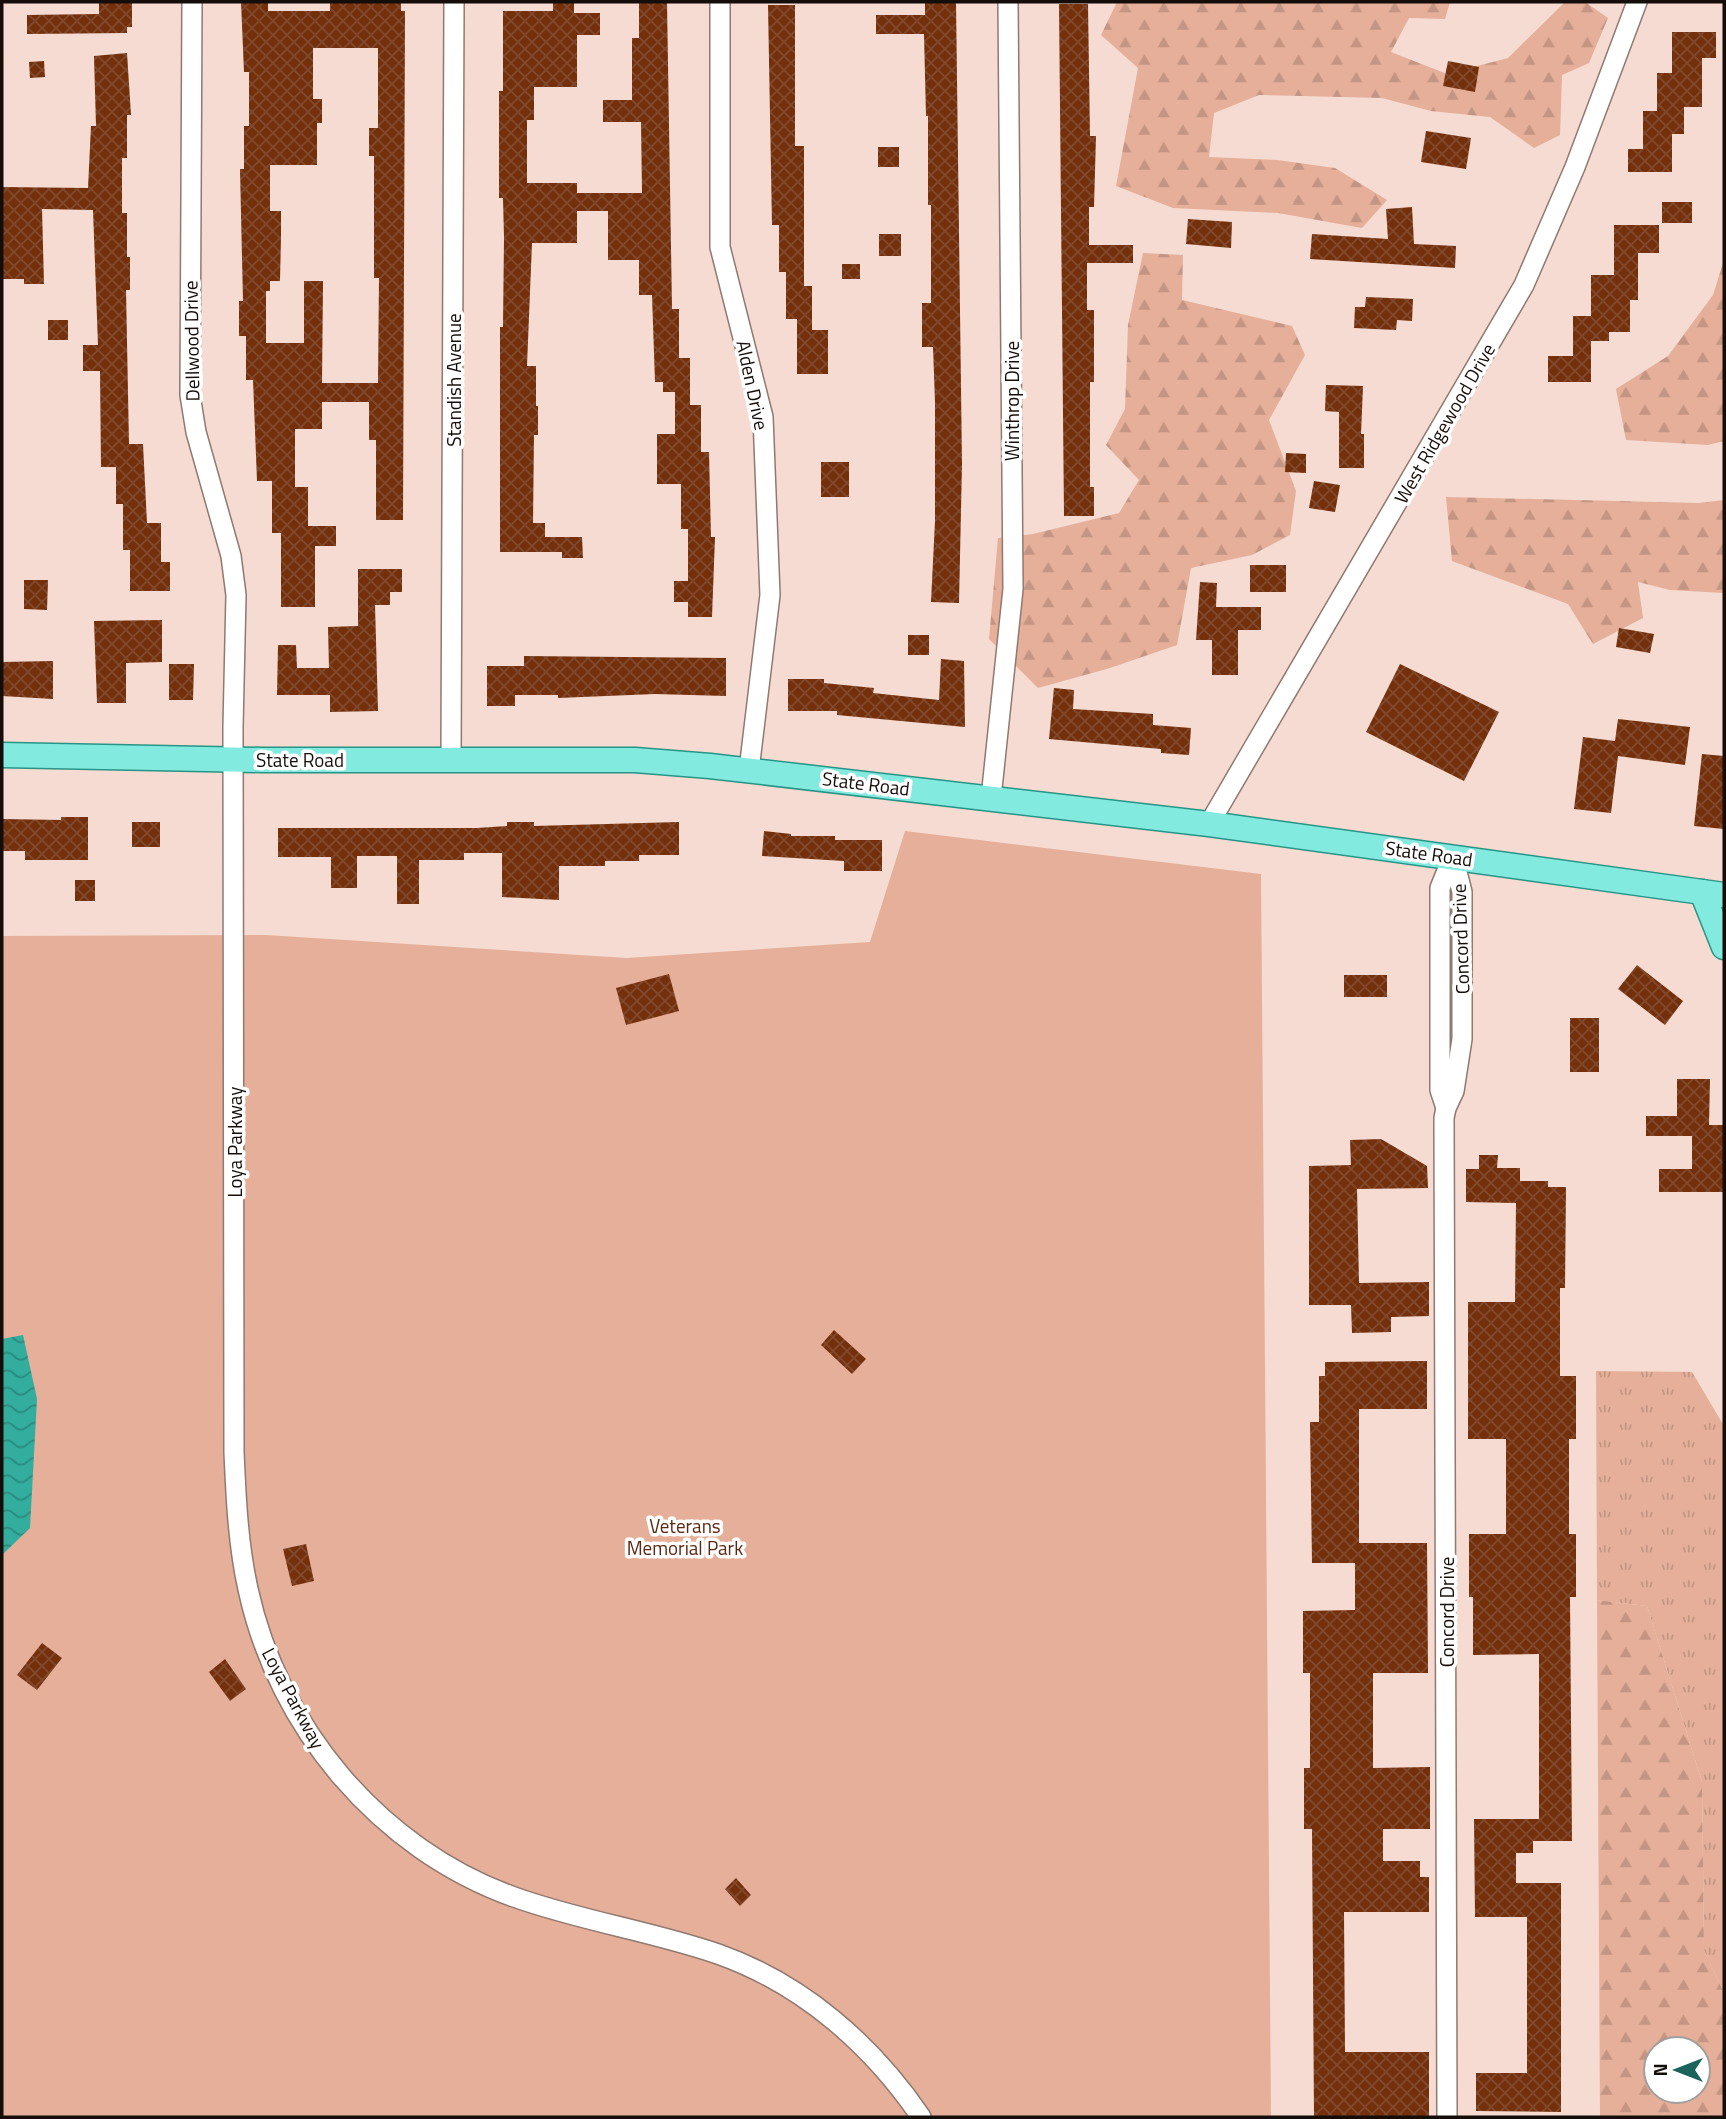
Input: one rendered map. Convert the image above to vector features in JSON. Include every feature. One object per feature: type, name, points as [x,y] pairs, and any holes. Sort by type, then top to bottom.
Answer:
[{"type":"main road","name":"State Road","points":[[2,755],[635,760],[749,769],[1209,824],[1713,893]]},
{"type":"main road","points":[[1713,893],[1724,947]]},
{"type":"street","name":"Dellwood Drive","points":[[192,2],[190,396],[197,432],[231,556],[236,595],[234,758]]},
{"type":"street","name":"Standish Avenue","points":[[452,759],[454,2]]},
{"type":"street","name":"Alden Drive","points":[[720,2],[720,247],[763,417],[765,458],[770,595],[749,769]]},
{"type":"street","name":"Winthrop Drive","points":[[991,798],[1013,589],[1008,2]]},
{"type":"street","name":"West Ridgewood Drive","points":[[1209,824],[1524,285],[1575,167],[1637,2]]},
{"type":"street","name":"Loya Parkway","points":[[234,758],[234,1452],[237,1514],[248,1591],[258,1628],[281,1682],[305,1726],[336,1772],[392,1828],[431,1856],[472,1879],[515,1898],[719,1955],[769,1976],[825,2013],[871,2054],[901,2087],[921,2117]]},
{"type":"street","name":"Concord Drive","points":[[1447,2117],[1446,1108],[1440,1090],[1440,888],[1453,856]]},
{"type":"green space","points":[[1117,2],[1450,2],[1445,19],[1409,18],[1391,52],[1447,74],[1508,58],[1565,2],[1585,2],[1608,18],[1589,63],[1562,75],[1560,135],[1534,148],[1490,117],[1431,111],[1382,98],[1259,95],[1214,113],[1209,157],[1277,160],[1335,168],[1387,200],[1362,228],[1278,213],[1173,208],[1116,186],[1138,68],[1101,35]]},
{"type":"green space","points":[[1143,253],[1183,255],[1182,300],[1292,326],[1305,355],[1269,420],[1296,491],[1290,535],[1252,555],[1191,568],[1177,645],[1110,668],[1038,688],[989,639],[998,538],[1033,534],[1119,513],[1139,480],[1106,445],[1125,409],[1128,325]]},
{"type":"green space","points":[[1724,260],[1724,441],[1708,445],[1626,440],[1616,389],[1668,356],[1713,295]]},
{"type":"green space","points":[[1446,497],[1699,503],[1724,500],[1724,593],[1670,590],[1638,582],[1643,618],[1593,644],[1568,604],[1452,561]]},
{"type":"green space","name":"Veterans Memorial Park","points":[[905,831],[1261,874],[1271,2117],[2,2117],[2,936],[266,935],[627,958],[870,942]]},
{"type":"green space","points":[[1596,1371],[1692,1372],[1724,1426],[1724,1993],[1704,1950],[1702,1782],[1647,1606],[1597,1600]]},
{"type":"green space","points":[[1597,1600],[1647,1606],[1702,1782],[1704,1950],[1724,1993],[1724,2117],[1600,2117]]},
{"type":"water","points":[[23,1335],[37,1399],[30,1528],[2,1555],[2,1339]]},
{"type":"building","points":[[99,2],[132,2],[132,27],[127,27],[127,33],[27,34],[27,15],[99,14]]},
{"type":"building","points":[[241,2],[268,2],[268,11],[330,11],[330,2],[401,2],[401,11],[405,11],[403,520],[376,520],[376,440],[369,440],[369,402],[322,402],[322,429],[295,429],[295,487],[308,487],[308,526],[336,526],[336,546],[315,546],[315,607],[281,607],[281,533],[272,533],[272,481],[257,481],[253,380],[246,380],[246,336],[239,336],[239,301],[243,301],[240,169],[244,169],[244,126],[249,126],[249,72],[244,72]],"holes":[[[313,48],[378,48],[378,128],[369,128],[369,156],[374,156],[374,278],[379,278],[378,383],[322,383],[323,281],[304,281],[304,343],[266,343],[266,291],[270,291],[270,281],[280,281],[281,237],[281,211],[270,211],[270,165],[317,165],[317,123],[322,123],[322,99],[313,99]]]},
{"type":"building","points":[[553,2],[574,2],[574,13],[600,13],[600,35],[577,35],[577,87],[534,87],[534,120],[527,120],[527,183],[577,183],[577,193],[642,193],[641,122],[603,122],[603,100],[632,100],[632,38],[639,38],[639,2],[667,2],[672,309],[679,309],[679,358],[690,358],[690,405],[701,405],[701,452],[709,452],[711,537],[715,537],[712,617],[688,617],[688,602],[674,602],[674,581],[688,581],[688,529],[681,529],[681,484],[657,484],[657,434],[675,434],[675,392],[663,392],[663,382],[655,382],[652,295],[639,295],[639,260],[608,260],[608,211],[577,211],[577,243],[532,243],[527,366],[536,366],[538,406],[538,435],[534,435],[533,523],[545,523],[545,537],[582,537],[583,558],[562,558],[562,552],[500,552],[500,327],[503,327],[504,238],[503,198],[499,198],[499,91],[503,91],[503,11],[553,11]]},
{"type":"building","points":[[925,2],[956,2],[962,464],[959,603],[931,602],[935,521],[935,402],[933,347],[922,347],[922,303],[931,303],[931,205],[928,205],[924,34],[876,34],[876,15],[925,15]]},
{"type":"building","points":[[1059,4],[1088,4],[1090,136],[1096,136],[1094,207],[1089,207],[1089,245],[1133,245],[1133,263],[1087,263],[1087,310],[1094,310],[1094,382],[1090,382],[1090,487],[1094,487],[1094,516],[1064,516]]},
{"type":"building","points":[[768,5],[795,5],[795,146],[804,146],[804,286],[812,286],[812,330],[828,330],[828,374],[797,374],[797,319],[786,319],[786,272],[779,272],[779,225],[772,225]]},
{"type":"building","points":[[1672,32],[1716,32],[1716,58],[1702,58],[1702,107],[1684,107],[1684,134],[1672,134],[1672,172],[1628,172],[1628,149],[1643,149],[1643,111],[1657,111],[1657,73],[1672,73]]},
{"type":"building","points":[[127,53],[131,115],[127,115],[127,158],[122,158],[122,213],[127,213],[127,257],[130,257],[130,290],[126,290],[129,444],[143,444],[147,523],[161,523],[161,562],[170,562],[170,591],[130,591],[130,550],[123,550],[123,504],[116,504],[116,467],[101,467],[100,371],[83,371],[83,345],[98,345],[93,210],[42,209],[44,284],[24,284],[24,279],[2,279],[2,187],[88,188],[91,126],[96,126],[94,56]]},
{"type":"building","points":[[44,61],[45,77],[30,78],[29,62]]},
{"type":"building","points":[[1448,61],[1479,67],[1475,92],[1443,86]]},
{"type":"building","points":[[1426,131],[1471,138],[1466,169],[1421,162]]},
{"type":"building","points":[[878,147],[899,147],[899,167],[878,167]]},
{"type":"building","points":[[1662,202],[1692,202],[1692,223],[1662,223]]},
{"type":"building","points":[[1412,207],[1414,244],[1456,246],[1455,268],[1310,259],[1312,234],[1388,239],[1386,209]]},
{"type":"building","points":[[1188,219],[1232,222],[1231,248],[1186,244]]},
{"type":"building","points":[[1614,225],[1659,225],[1659,253],[1638,253],[1638,300],[1630,300],[1630,332],[1609,332],[1609,341],[1591,341],[1591,382],[1548,382],[1548,356],[1573,356],[1573,316],[1591,316],[1591,275],[1614,275]]},
{"type":"building","points":[[879,234],[901,234],[901,256],[879,256]]},
{"type":"building","points":[[842,264],[860,264],[860,279],[842,279]]},
{"type":"building","points":[[1366,297],[1413,299],[1412,321],[1397,320],[1396,330],[1354,328],[1355,307],[1365,307]]},
{"type":"building","points":[[48,320],[68,320],[68,340],[48,340]]},
{"type":"building","points":[[1326,385],[1363,386],[1361,434],[1364,434],[1364,468],[1339,468],[1339,412],[1325,411]]},
{"type":"building","points":[[1286,453],[1306,454],[1306,473],[1285,472]]},
{"type":"building","points":[[821,462],[849,462],[849,497],[821,497]]},
{"type":"building","points":[[1314,481],[1340,485],[1335,512],[1309,508]]},
{"type":"building","points":[[1250,565],[1286,565],[1286,592],[1250,592]]},
{"type":"building","points":[[358,569],[402,569],[402,592],[390,592],[390,605],[375,605],[378,711],[330,712],[330,695],[277,695],[278,645],[296,645],[297,668],[329,668],[328,627],[358,626]]},
{"type":"building","points":[[24,580],[48,580],[47,610],[24,609]]},
{"type":"building","points":[[1200,582],[1217,583],[1216,607],[1261,607],[1261,630],[1238,630],[1238,675],[1212,675],[1212,640],[1196,640]]},
{"type":"building","points":[[162,620],[162,662],[126,663],[126,703],[97,703],[94,621]]},
{"type":"building","points":[[1619,628],[1654,634],[1650,653],[1616,647]]},
{"type":"building","points":[[908,635],[929,635],[929,655],[908,655]]},
{"type":"building","points":[[524,656],[726,658],[726,696],[655,694],[558,698],[558,695],[515,695],[515,706],[487,706],[487,666],[524,666]]},
{"type":"building","points":[[941,659],[964,661],[965,727],[837,715],[837,711],[788,711],[788,679],[824,679],[824,683],[874,688],[873,693],[939,700]]},
{"type":"building","points":[[53,661],[53,699],[2,696],[2,662]]},
{"type":"building","points":[[169,664],[194,664],[193,700],[169,700]]},
{"type":"building","points":[[1400,664],[1499,712],[1464,781],[1366,732]]},
{"type":"building","points":[[1054,688],[1074,690],[1073,709],[1153,714],[1153,725],[1191,728],[1189,755],[1161,753],[1161,749],[1049,739]]},
{"type":"building","points":[[1618,719],[1690,727],[1685,765],[1618,756],[1611,813],[1574,809],[1583,737],[1615,741]]},
{"type":"building","points":[[1702,754],[1724,756],[1724,829],[1694,826]]},
{"type":"building","points":[[61,817],[88,817],[88,860],[25,860],[25,851],[2,851],[2,819],[61,820]]},
{"type":"building","points":[[132,822],[160,822],[160,847],[132,847]]},
{"type":"building","points":[[507,822],[534,822],[534,826],[679,822],[679,855],[639,855],[639,861],[605,861],[605,866],[559,866],[559,900],[502,897],[502,853],[464,853],[464,860],[419,860],[419,904],[397,904],[397,856],[357,856],[357,888],[331,888],[331,857],[278,857],[278,828],[477,828],[507,826]]},
{"type":"building","points":[[764,831],[791,836],[835,836],[835,840],[882,840],[882,871],[844,871],[844,861],[762,856]]},
{"type":"building","points":[[75,880],[95,880],[95,901],[75,901]]},
{"type":"building","points":[[1637,965],[1683,1001],[1665,1025],[1618,989]]},
{"type":"building","points":[[669,974],[679,1011],[626,1025],[616,988]]},
{"type":"building","points":[[1344,975],[1387,975],[1387,997],[1344,997]]},
{"type":"building","points":[[1570,1018],[1599,1018],[1599,1072],[1570,1072]]},
{"type":"building","points":[[1677,1079],[1710,1079],[1709,1125],[1724,1125],[1724,1192],[1659,1192],[1659,1169],[1692,1169],[1692,1136],[1646,1136],[1646,1116],[1677,1116]]},
{"type":"building","points":[[1381,1139],[1427,1166],[1428,1188],[1357,1189],[1359,1283],[1429,1282],[1429,1316],[1391,1317],[1391,1332],[1352,1333],[1351,1305],[1309,1305],[1309,1166],[1351,1165],[1350,1140]]},
{"type":"building","points":[[1479,1155],[1498,1155],[1497,1168],[1520,1168],[1520,1181],[1548,1181],[1548,1187],[1566,1187],[1565,1288],[1560,1288],[1560,1376],[1576,1376],[1576,1439],[1569,1439],[1569,1534],[1576,1534],[1576,1597],[1570,1597],[1572,1841],[1533,1841],[1533,1853],[1516,1853],[1516,1883],[1561,1883],[1561,2112],[1476,2111],[1476,2073],[1527,2073],[1527,1917],[1475,1917],[1474,1819],[1539,1819],[1539,1654],[1473,1655],[1469,1534],[1506,1534],[1506,1439],[1468,1439],[1468,1302],[1515,1302],[1516,1203],[1466,1202],[1466,1169],[1479,1169]]},
{"type":"building","points":[[834,1330],[866,1359],[852,1374],[821,1345]]},
{"type":"building","points":[[1427,1361],[1427,1409],[1359,1409],[1359,1543],[1427,1543],[1428,1673],[1373,1673],[1373,1768],[1430,1767],[1430,1829],[1383,1829],[1383,1861],[1420,1861],[1420,1877],[1429,1877],[1429,1912],[1344,1912],[1345,2052],[1429,2052],[1429,2117],[1314,2117],[1312,1829],[1304,1829],[1304,1768],[1310,1768],[1310,1673],[1303,1673],[1303,1611],[1355,1610],[1355,1563],[1312,1563],[1310,1422],[1319,1422],[1319,1376],[1325,1376],[1325,1362]]},
{"type":"building","points":[[306,1544],[314,1581],[292,1586],[283,1549]]},
{"type":"building","points":[[42,1643],[62,1658],[37,1690],[17,1675]]},
{"type":"building","points":[[225,1659],[246,1689],[230,1701],[209,1672]]},
{"type":"building","points":[[736,1878],[751,1895],[740,1906],[725,1889]]}]
